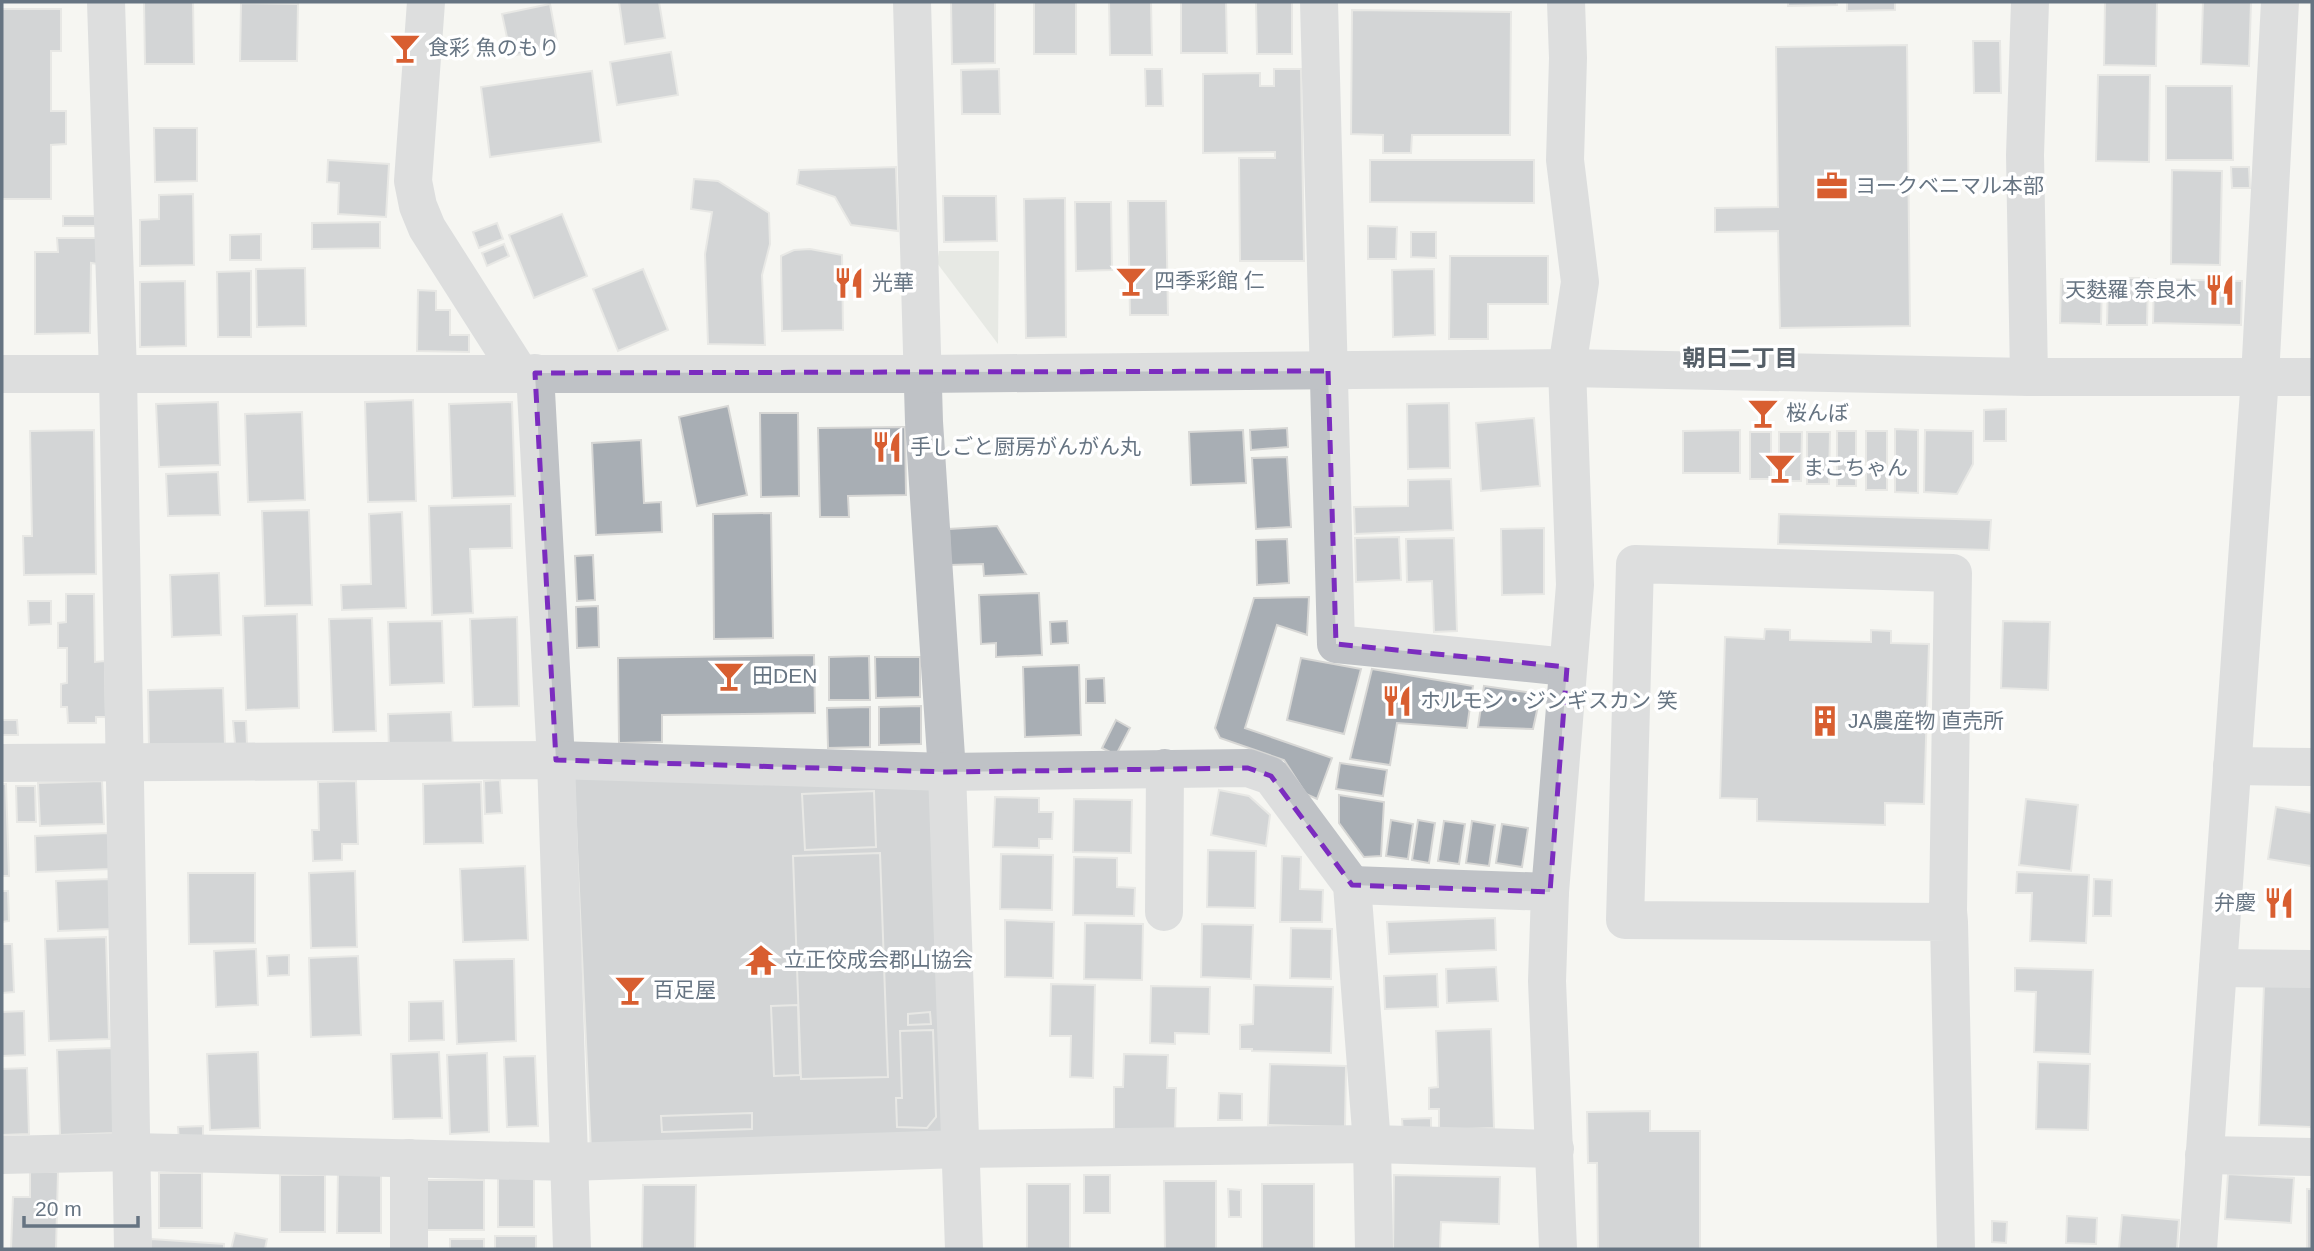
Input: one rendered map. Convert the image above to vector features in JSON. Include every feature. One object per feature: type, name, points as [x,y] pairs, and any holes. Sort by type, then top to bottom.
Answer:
[{"type":"street","points":[[106,2],[118,374],[133,1249]]},
{"type":"street","points":[[426,2],[413,181],[418,206],[427,228],[528,373],[556,760],[572,1249]]},
{"type":"street","points":[[912,2],[922,374],[947,772],[964,1249]]},
{"type":"street","points":[[1318,2],[1336,644],[1567,667]]},
{"type":"street","points":[[1558,1249],[1547,981],[1550,892],[1575,585],[1567,368],[1580,282],[1564,160],[1566,2]]},
{"type":"street","points":[[2029,2],[2025,156],[2029,377]]},
{"type":"street","points":[[2197,1249],[2260,377],[2280,2]]},
{"type":"street","points":[[2,374],[922,374],[1567,368],[2029,377],[2312,376]]},
{"type":"street","points":[[1949,922],[1625,920],[1635,564],[1953,573],[1949,922],[1956,1249]]},
{"type":"street","points":[[2,763],[556,760],[947,772],[1248,768],[1271,776],[1352,886],[1372,1144],[1374,1249]]},
{"type":"street","points":[[2232,766],[2312,767]]},
{"type":"street","points":[[1164,912],[1165,768]]},
{"type":"street","points":[[1352,886],[1550,892]]},
{"type":"street","points":[[2218,968],[2312,969]]},
{"type":"street","points":[[2,1155],[132,1152],[569,1162],[960,1149],[1372,1144],[1555,1149]]},
{"type":"street","points":[[2204,1155],[2312,1157]]},
{"type":"street","points":[[409,1158],[409,1249]]},
{"type":"highlighted area","points":[[1328,371],[1336,644],[1567,667],[1550,892],[1352,885],[1271,776],[1248,768],[947,772],[556,760],[535,373]]},
{"type":"shaded area","points":[[939,251],[999,251],[998,344],[937,263]]},
{"type":"building","points":[[144,2],[193,2],[194,64],[145,64]]},
{"type":"building","points":[[619,2],[659,2],[665,38],[625,44]]},
{"type":"building","points":[[951,2],[995,2],[995,63],[952,64]]},
{"type":"building","points":[[1034,2],[1076,2],[1076,54],[1034,54]]},
{"type":"building","points":[[1109,2],[1151,2],[1152,55],[1110,55]]},
{"type":"building","points":[[1181,2],[1226,2],[1227,53],[1181,53]]},
{"type":"building","points":[[1256,2],[1292,2],[1292,54],[1257,54]]},
{"type":"building","points":[[1788,2],[1837,2],[1837,5],[1788,6]]},
{"type":"building","points":[[1847,2],[1895,2],[1895,10],[1847,11]]},
{"type":"building","points":[[2105,2],[2157,2],[2156,66],[2104,65]]},
{"type":"building","points":[[2203,2],[2251,2],[2249,66],[2201,64]]},
{"type":"building","points":[[241,3],[298,4],[297,61],[240,61]]},
{"type":"building","points":[[550,4],[558,47],[511,56],[502,14]]},
{"type":"building","points":[[2,9],[61,9],[61,51],[51,51],[51,111],[66,111],[66,144],[51,145],[51,199],[2,199]]},
{"type":"building","points":[[1352,10],[1511,12],[1510,135],[1412,135],[1411,153],[1383,153],[1383,135],[1351,134]]},
{"type":"building","points":[[1973,41],[2000,41],[2001,93],[1974,93]]},
{"type":"building","points":[[1907,45],[1910,326],[1780,328],[1778,231],[1715,232],[1715,208],[1778,207],[1776,47]]},
{"type":"building","points":[[671,52],[678,95],[617,105],[610,62]]},
{"type":"building","points":[[999,69],[1000,114],[962,114],[961,70]]},
{"type":"building","points":[[1145,69],[1162,69],[1163,106],[1146,106]]},
{"type":"building","points":[[1274,69],[1301,69],[1304,261],[1240,261],[1239,158],[1275,158],[1275,152],[1203,153],[1203,74],[1260,73],[1260,86],[1274,86]]},
{"type":"building","points":[[592,71],[601,142],[490,157],[481,87]]},
{"type":"building","points":[[2098,75],[2150,75],[2149,162],[2096,161]]},
{"type":"building","points":[[2166,86],[2232,86],[2233,160],[2166,160]]},
{"type":"building","points":[[154,128],[197,128],[197,181],[155,182]]},
{"type":"building","points":[[328,160],[389,164],[386,217],[338,214],[339,183],[327,182]]},
{"type":"building","points":[[1370,160],[1534,160],[1534,203],[1370,202]]},
{"type":"building","points":[[896,167],[898,231],[851,225],[835,197],[797,184],[799,170]]},
{"type":"building","points":[[2231,167],[2249,167],[2250,188],[2232,188]]},
{"type":"building","points":[[2172,170],[2222,171],[2220,265],[2171,264]]},
{"type":"building","points":[[694,179],[718,181],[769,213],[770,244],[762,275],[765,345],[708,344],[705,254],[712,212],[691,209]]},
{"type":"building","points":[[193,194],[194,265],[140,266],[140,220],[159,219],[159,195]]},
{"type":"building","points":[[943,196],[996,196],[997,241],[944,242]]},
{"type":"building","points":[[1065,198],[1066,337],[1026,338],[1024,199]]},
{"type":"building","points":[[1128,201],[1166,201],[1168,315],[1130,315]]},
{"type":"building","points":[[1075,202],[1111,202],[1112,270],[1076,271]]},
{"type":"building","points":[[562,214],[587,276],[534,298],[509,235]]},
{"type":"building","points":[[63,216],[98,216],[98,226],[63,226]]},
{"type":"building","points":[[380,222],[380,248],[312,249],[312,223]]},
{"type":"building","points":[[497,223],[503,239],[479,248],[473,232]]},
{"type":"building","points":[[1368,226],[1397,227],[1396,259],[1368,259]]},
{"type":"building","points":[[1411,232],[1436,232],[1436,258],[1411,257]]},
{"type":"building","points":[[261,234],[261,260],[230,260],[230,235]]},
{"type":"building","points":[[57,238],[98,238],[98,264],[91,263],[90,333],[35,334],[35,252],[58,252]]},
{"type":"building","points":[[504,244],[509,256],[487,266],[482,253]]},
{"type":"building","points":[[810,249],[842,255],[843,330],[782,331],[781,256],[794,250]]},
{"type":"building","points":[[1450,256],[1548,256],[1548,304],[1488,304],[1488,339],[1449,339]]},
{"type":"building","points":[[305,268],[306,326],[257,327],[256,269]]},
{"type":"building","points":[[643,269],[668,330],[618,351],[593,289]]},
{"type":"building","points":[[1434,269],[1435,335],[1393,337],[1392,270]]},
{"type":"building","points":[[251,271],[251,337],[218,337],[217,272]]},
{"type":"building","points":[[2108,278],[2148,278],[2147,325],[2107,325]]},
{"type":"building","points":[[2061,279],[2102,280],[2101,324],[2060,323]]},
{"type":"building","points":[[2154,279],[2242,281],[2241,325],[2153,323]]},
{"type":"building","points":[[185,281],[186,346],[140,347],[140,282]]},
{"type":"building","points":[[418,290],[436,291],[436,310],[450,310],[450,335],[469,335],[469,352],[417,351]]},
{"type":"building","points":[[413,400],[416,501],[368,502],[365,402]]},
{"type":"building","points":[[218,402],[220,465],[159,467],[156,404]]},
{"type":"building","points":[[512,402],[515,496],[452,498],[449,404]]},
{"type":"building","points":[[1449,403],[1450,468],[1408,469],[1407,404]]},
{"type":"building","points":[[728,406],[747,495],[697,506],[679,417]]},
{"type":"building","points":[[2006,409],[2006,441],[1984,441],[1984,410]]},
{"type":"building","points":[[302,412],[305,500],[248,502],[245,414]]},
{"type":"building","points":[[760,413],[798,413],[799,496],[761,497]]},
{"type":"building","points":[[1534,418],[1540,486],[1481,491],[1476,423]]},
{"type":"building","points":[[905,427],[906,495],[848,496],[849,517],[820,517],[818,428]]},
{"type":"building","points":[[1287,428],[1288,447],[1251,450],[1250,430]]},
{"type":"building","points":[[1895,429],[1918,430],[1918,493],[1895,492]]},
{"type":"building","points":[[94,430],[96,574],[24,575],[23,536],[32,536],[30,431]]},
{"type":"building","points":[[1243,430],[1246,483],[1191,485],[1189,432]]},
{"type":"building","points":[[1740,430],[1740,473],[1683,473],[1683,431]]},
{"type":"building","points":[[1925,430],[1973,431],[1973,464],[1957,494],[1924,492]]},
{"type":"building","points":[[1837,431],[1856,431],[1856,486],[1837,486]]},
{"type":"building","points":[[1866,431],[1887,431],[1887,490],[1866,490]]},
{"type":"building","points":[[1750,432],[1771,432],[1771,479],[1750,479]]},
{"type":"building","points":[[1779,432],[1802,432],[1801,481],[1779,481]]},
{"type":"building","points":[[1807,432],[1830,432],[1829,484],[1807,484]]},
{"type":"building","points":[[641,440],[644,503],[661,502],[662,532],[596,535],[592,443]]},
{"type":"building","points":[[1287,457],[1291,527],[1256,529],[1252,458]]},
{"type":"building","points":[[218,472],[220,515],[168,516],[166,474]]},
{"type":"building","points":[[1451,479],[1453,530],[1355,534],[1354,507],[1408,506],[1408,480]]},
{"type":"building","points":[[511,504],[512,548],[470,549],[473,613],[432,615],[429,506]]},
{"type":"building","points":[[309,510],[312,605],[265,606],[262,511]]},
{"type":"building","points":[[402,512],[406,608],[342,610],[341,585],[371,584],[369,514]]},
{"type":"building","points":[[771,513],[773,638],[714,639],[713,514]]},
{"type":"building","points":[[1779,514],[1991,520],[1989,550],[1778,544]]},
{"type":"building","points":[[997,526],[1026,574],[984,576],[983,564],[950,565],[949,529]]},
{"type":"building","points":[[1544,528],[1544,594],[1502,595],[1501,529]]},
{"type":"building","points":[[1399,537],[1401,580],[1356,582],[1355,538]]},
{"type":"building","points":[[1454,538],[1457,631],[1434,632],[1432,581],[1407,582],[1406,539]]},
{"type":"building","points":[[1287,539],[1289,583],[1257,585],[1256,540]]},
{"type":"building","points":[[593,555],[595,600],[577,601],[575,556]]},
{"type":"building","points":[[219,573],[221,635],[172,637],[170,575]]},
{"type":"building","points":[[1039,593],[1042,655],[996,657],[996,643],[981,644],[979,595]]},
{"type":"building","points":[[66,594],[94,594],[95,662],[105,661],[106,717],[96,717],[96,723],[68,723],[67,707],[61,707],[61,684],[67,683],[67,648],[58,648],[58,623],[66,622]]},
{"type":"building","points":[[1309,597],[1307,635],[1277,625],[1245,728],[1332,758],[1317,799],[1306,794],[1284,760],[1220,738],[1215,728],[1254,598]]},
{"type":"building","points":[[28,601],[51,601],[51,624],[29,625]]},
{"type":"building","points":[[598,606],[599,647],[577,648],[576,607]]},
{"type":"building","points":[[297,614],[299,708],[246,710],[243,616]]},
{"type":"building","points":[[517,617],[519,706],[473,707],[470,619]]},
{"type":"building","points":[[372,618],[376,731],[333,732],[329,619]]},
{"type":"building","points":[[442,621],[444,683],[390,685],[388,622]]},
{"type":"building","points":[[1067,621],[1068,643],[1051,644],[1050,622]]},
{"type":"building","points":[[2003,621],[2050,622],[2048,690],[2001,688]]},
{"type":"building","name":"JA農産物 直売所","points":[[1765,629],[1790,630],[1790,640],[1871,642],[1871,630],[1891,631],[1891,643],[1929,644],[1924,804],[1885,803],[1885,825],[1757,821],[1757,799],[1720,798],[1725,637],[1764,639]]},
{"type":"building","points":[[814,655],[815,713],[662,715],[662,742],[619,743],[618,658]]},
{"type":"building","points":[[869,656],[870,700],[829,700],[829,657]]},
{"type":"building","points":[[875,657],[920,657],[920,697],[876,698]]},
{"type":"building","points":[[1301,658],[1361,669],[1344,734],[1287,720]]},
{"type":"building","points":[[1079,665],[1081,735],[1025,737],[1023,667]]},
{"type":"building","points":[[1372,669],[1473,686],[1467,728],[1397,723],[1390,765],[1350,759]]},
{"type":"building","points":[[1104,678],[1105,703],[1086,703],[1086,679]]},
{"type":"building","points":[[1484,686],[1533,693],[1538,706],[1533,729],[1478,727]]},
{"type":"building","points":[[223,688],[225,744],[149,747],[148,690]]},
{"type":"building","points":[[921,706],[921,744],[879,745],[879,707]]},
{"type":"building","points":[[870,707],[870,747],[828,748],[827,708]]},
{"type":"building","points":[[451,712],[453,749],[389,751],[388,714]]},
{"type":"building","points":[[2,720],[17,720],[18,735],[2,735]]},
{"type":"building","points":[[1116,720],[1130,728],[1116,755],[1102,748]]},
{"type":"building","points":[[233,721],[246,721],[247,744],[235,744]]},
{"type":"building","name":"立正佼成会郡山協会","points":[[573,761],[932,781],[949,1139],[591,1151]]},
{"type":"building","points":[[1340,763],[1387,770],[1383,796],[1336,789]]},
{"type":"building","points":[[500,780],[502,813],[485,814],[484,781]]},
{"type":"building","points":[[102,781],[104,824],[40,826],[38,783]]},
{"type":"building","points":[[356,781],[358,844],[342,844],[342,860],[313,861],[312,830],[319,830],[318,782]]},
{"type":"building","points":[[481,782],[483,843],[424,844],[423,784]]},
{"type":"building","points":[[2,784],[6,784],[9,876],[2,876]]},
{"type":"building","points":[[16,786],[35,786],[36,822],[17,822]]},
{"type":"building","points":[[1219,790],[1249,796],[1270,815],[1266,846],[1211,835]]},
{"type":"building","points":[[874,791],[876,847],[805,850],[802,794]]},
{"type":"building","points":[[1339,795],[1384,802],[1381,856],[1364,857],[1339,823]]},
{"type":"building","points":[[995,797],[1039,798],[1039,812],[1053,812],[1052,839],[1039,839],[1039,848],[993,847]]},
{"type":"building","points":[[1074,799],[1132,800],[1131,853],[1073,852]]},
{"type":"building","points":[[2026,799],[2078,805],[2071,871],[2019,865]]},
{"type":"building","points":[[2276,807],[2312,813],[2311,866],[2268,859]]},
{"type":"building","points":[[1391,820],[1413,824],[1408,859],[1386,856]]},
{"type":"building","points":[[1418,820],[1435,823],[1429,863],[1412,860]]},
{"type":"building","points":[[1444,821],[1465,824],[1459,864],[1438,861]]},
{"type":"building","points":[[1472,821],[1495,825],[1489,866],[1466,863]]},
{"type":"building","points":[[1502,824],[1528,828],[1522,867],[1496,863]]},
{"type":"building","points":[[109,833],[111,869],[36,872],[35,836]]},
{"type":"building","points":[[1208,850],[1256,851],[1255,908],[1207,907]]},
{"type":"building","name":"立正佼成会郡山協会","points":[[880,853],[888,1077],[801,1079],[793,856]]},
{"type":"building","points":[[1001,854],[1053,855],[1052,910],[1000,909]]},
{"type":"building","points":[[1282,856],[1301,857],[1300,889],[1323,890],[1322,922],[1280,922]]},
{"type":"building","points":[[1074,857],[1117,858],[1117,887],[1135,888],[1134,916],[1073,915]]},
{"type":"building","points":[[525,866],[528,940],[463,942],[460,869]]},
{"type":"building","points":[[355,871],[357,947],[311,948],[309,873]]},
{"type":"building","points":[[2017,872],[2089,875],[2086,943],[2030,941],[2032,893],[2016,893]]},
{"type":"building","points":[[188,873],[255,873],[255,943],[189,944]]},
{"type":"building","points":[[110,879],[111,929],[58,931],[56,881]]},
{"type":"building","points":[[2094,879],[2112,880],[2111,916],[2093,916]]},
{"type":"building","points":[[2,891],[8,891],[9,921],[2,922]]},
{"type":"building","points":[[1495,918],[1496,950],[1389,954],[1387,922]]},
{"type":"building","points":[[1005,920],[1054,922],[1053,978],[1005,977]]},
{"type":"building","points":[[1085,923],[1143,924],[1142,980],[1084,979]]},
{"type":"building","points":[[1202,924],[1253,925],[1251,979],[1201,977]]},
{"type":"building","points":[[1291,928],[1332,929],[1331,979],[1290,978]]},
{"type":"building","points":[[106,937],[109,1039],[49,1041],[45,939]]},
{"type":"building","points":[[2,944],[12,944],[14,992],[2,993]]},
{"type":"building","points":[[256,949],[258,1005],[216,1007],[214,951]]},
{"type":"building","points":[[289,955],[289,975],[268,976],[267,956]]},
{"type":"building","points":[[358,956],[361,1035],[311,1037],[309,958]]},
{"type":"building","points":[[514,959],[516,1041],[457,1044],[454,960]]},
{"type":"building","points":[[1496,967],[1498,1001],[1447,1003],[1446,969]]},
{"type":"building","points":[[2015,968],[2093,970],[2090,1054],[2034,1052],[2036,992],[2015,991]]},
{"type":"building","points":[[1437,974],[1438,1007],[1385,1009],[1384,976]]},
{"type":"building","points":[[1051,984],[1095,985],[1093,1078],[1070,1077],[1071,1036],[1050,1036]]},
{"type":"building","points":[[1254,985],[1333,987],[1331,1053],[1240,1049],[1240,1025],[1253,1024]]},
{"type":"building","points":[[2264,985],[2312,986],[2311,1127],[2259,1125]]},
{"type":"building","points":[[1151,986],[1210,987],[1209,1034],[1175,1033],[1175,1044],[1150,1043]]},
{"type":"building","points":[[443,1001],[444,1040],[409,1041],[409,1002]]},
{"type":"building","points":[[798,1005],[800,1075],[774,1076],[771,1006]]},
{"type":"building","points":[[24,1011],[25,1055],[2,1056],[2,1012]]},
{"type":"building","points":[[930,1012],[931,1024],[908,1025],[908,1014]]},
{"type":"building","points":[[1491,1029],[1494,1128],[1439,1130],[1439,1109],[1429,1109],[1429,1088],[1438,1087],[1436,1031]]},
{"type":"building","points":[[933,1030],[936,1117],[927,1128],[897,1127],[896,1098],[902,1098],[900,1031]]},
{"type":"building","points":[[113,1048],[116,1133],[60,1135],[57,1050]]},
{"type":"building","points":[[258,1052],[260,1128],[210,1130],[207,1054]]},
{"type":"building","points":[[439,1052],[442,1118],[393,1119],[391,1054]]},
{"type":"building","points":[[487,1053],[489,1132],[450,1134],[447,1055]]},
{"type":"building","points":[[1124,1054],[1168,1055],[1167,1088],[1176,1088],[1175,1134],[1114,1132],[1114,1087],[1123,1087]]},
{"type":"building","points":[[535,1056],[538,1126],[507,1127],[504,1057]]},
{"type":"building","points":[[2038,1062],[2090,1064],[2088,1130],[2036,1129]]},
{"type":"building","points":[[1270,1064],[1346,1066],[1345,1127],[1268,1125]]},
{"type":"building","points":[[27,1068],[29,1134],[2,1135],[2,1069]]},
{"type":"building","points":[[1219,1093],[1242,1094],[1242,1120],[1218,1120]]},
{"type":"building","points":[[1650,1111],[1650,1131],[1700,1131],[1700,1249],[1598,1249],[1597,1163],[1588,1163],[1587,1112]]},
{"type":"building","points":[[752,1113],[752,1129],[662,1132],[661,1116]]},
{"type":"building","points":[[1431,1118],[1431,1132],[1403,1133],[1402,1119]]},
{"type":"building","points":[[203,1126],[203,1141],[179,1142],[178,1127]]},
{"type":"building","points":[[30,1171],[58,1172],[56,1249],[11,1249],[13,1197],[30,1197]]},
{"type":"building","points":[[338,1171],[381,1171],[381,1233],[337,1233]]},
{"type":"building","points":[[159,1173],[202,1173],[202,1228],[159,1228]]},
{"type":"building","points":[[2228,1174],[2294,1178],[2291,1223],[2225,1219]]},
{"type":"building","points":[[280,1175],[325,1175],[325,1232],[280,1232]]},
{"type":"building","points":[[1084,1175],[1110,1175],[1110,1213],[1084,1213]]},
{"type":"building","points":[[1394,1175],[1500,1177],[1499,1224],[1441,1222],[1440,1249],[1393,1249]]},
{"type":"building","points":[[498,1176],[534,1176],[534,1227],[498,1227]]},
{"type":"building","points":[[427,1180],[484,1180],[484,1230],[426,1230]]},
{"type":"building","points":[[1164,1181],[1216,1181],[1216,1249],[1165,1249]]},
{"type":"building","points":[[1027,1184],[1070,1184],[1070,1249],[1027,1249]]},
{"type":"building","points":[[1262,1184],[1314,1184],[1314,1249],[1262,1249]]},
{"type":"building","points":[[643,1185],[696,1185],[695,1249],[642,1249]]},
{"type":"building","points":[[1228,1189],[1241,1190],[1241,1217],[1229,1217]]},
{"type":"building","points":[[2307,1189],[2312,1189],[2312,1249],[2307,1249]]},
{"type":"building","points":[[2122,1215],[2179,1220],[2177,1249],[2119,1249]]},
{"type":"building","points":[[2067,1216],[2097,1218],[2096,1244],[2066,1243]]},
{"type":"building","points":[[1992,1221],[2007,1222],[2006,1243],[1992,1242]]},
{"type":"building","points":[[235,1233],[267,1239],[265,1249],[231,1249]]},
{"type":"building","points":[[495,1236],[536,1236],[536,1249],[495,1249]]},
{"type":"building","points":[[151,1239],[224,1244],[224,1249],[150,1249]]},
{"type":"building","points":[[450,1239],[484,1239],[484,1249],[450,1249]]},
{"type":"place","name":"食彩 魚のもり","points":[[405,48]]},
{"type":"place","name":"ヨークベニマル本部","points":[[1832,186]]},
{"type":"place","name":"四季彩館 仁","points":[[1131,281]]},
{"type":"place","name":"光華","points":[[849,283]]},
{"type":"place","name":"天麩羅 奈良木","points":[[2220,290]]},
{"type":"place","name":"桜んぼ","points":[[1763,413]]},
{"type":"place","name":"手しごと厨房がんがん丸","points":[[887,447]]},
{"type":"place","name":"まこちゃん","points":[[1780,468]]},
{"type":"place","name":"田DEN","points":[[729,676]]},
{"type":"place","name":"ホルモン・ジンギスカン 笑","points":[[1397,701]]},
{"type":"place","name":"JA農産物 直売所","points":[[1825,721]]},
{"type":"place","name":"弁慶","points":[[2279,903]]},
{"type":"place","name":"立正佼成会郡山協会","points":[[761,960]]},
{"type":"place","name":"百足屋","points":[[630,990]]},
{"type":"district","name":"朝日二丁目","points":[[1740,358]]}]
